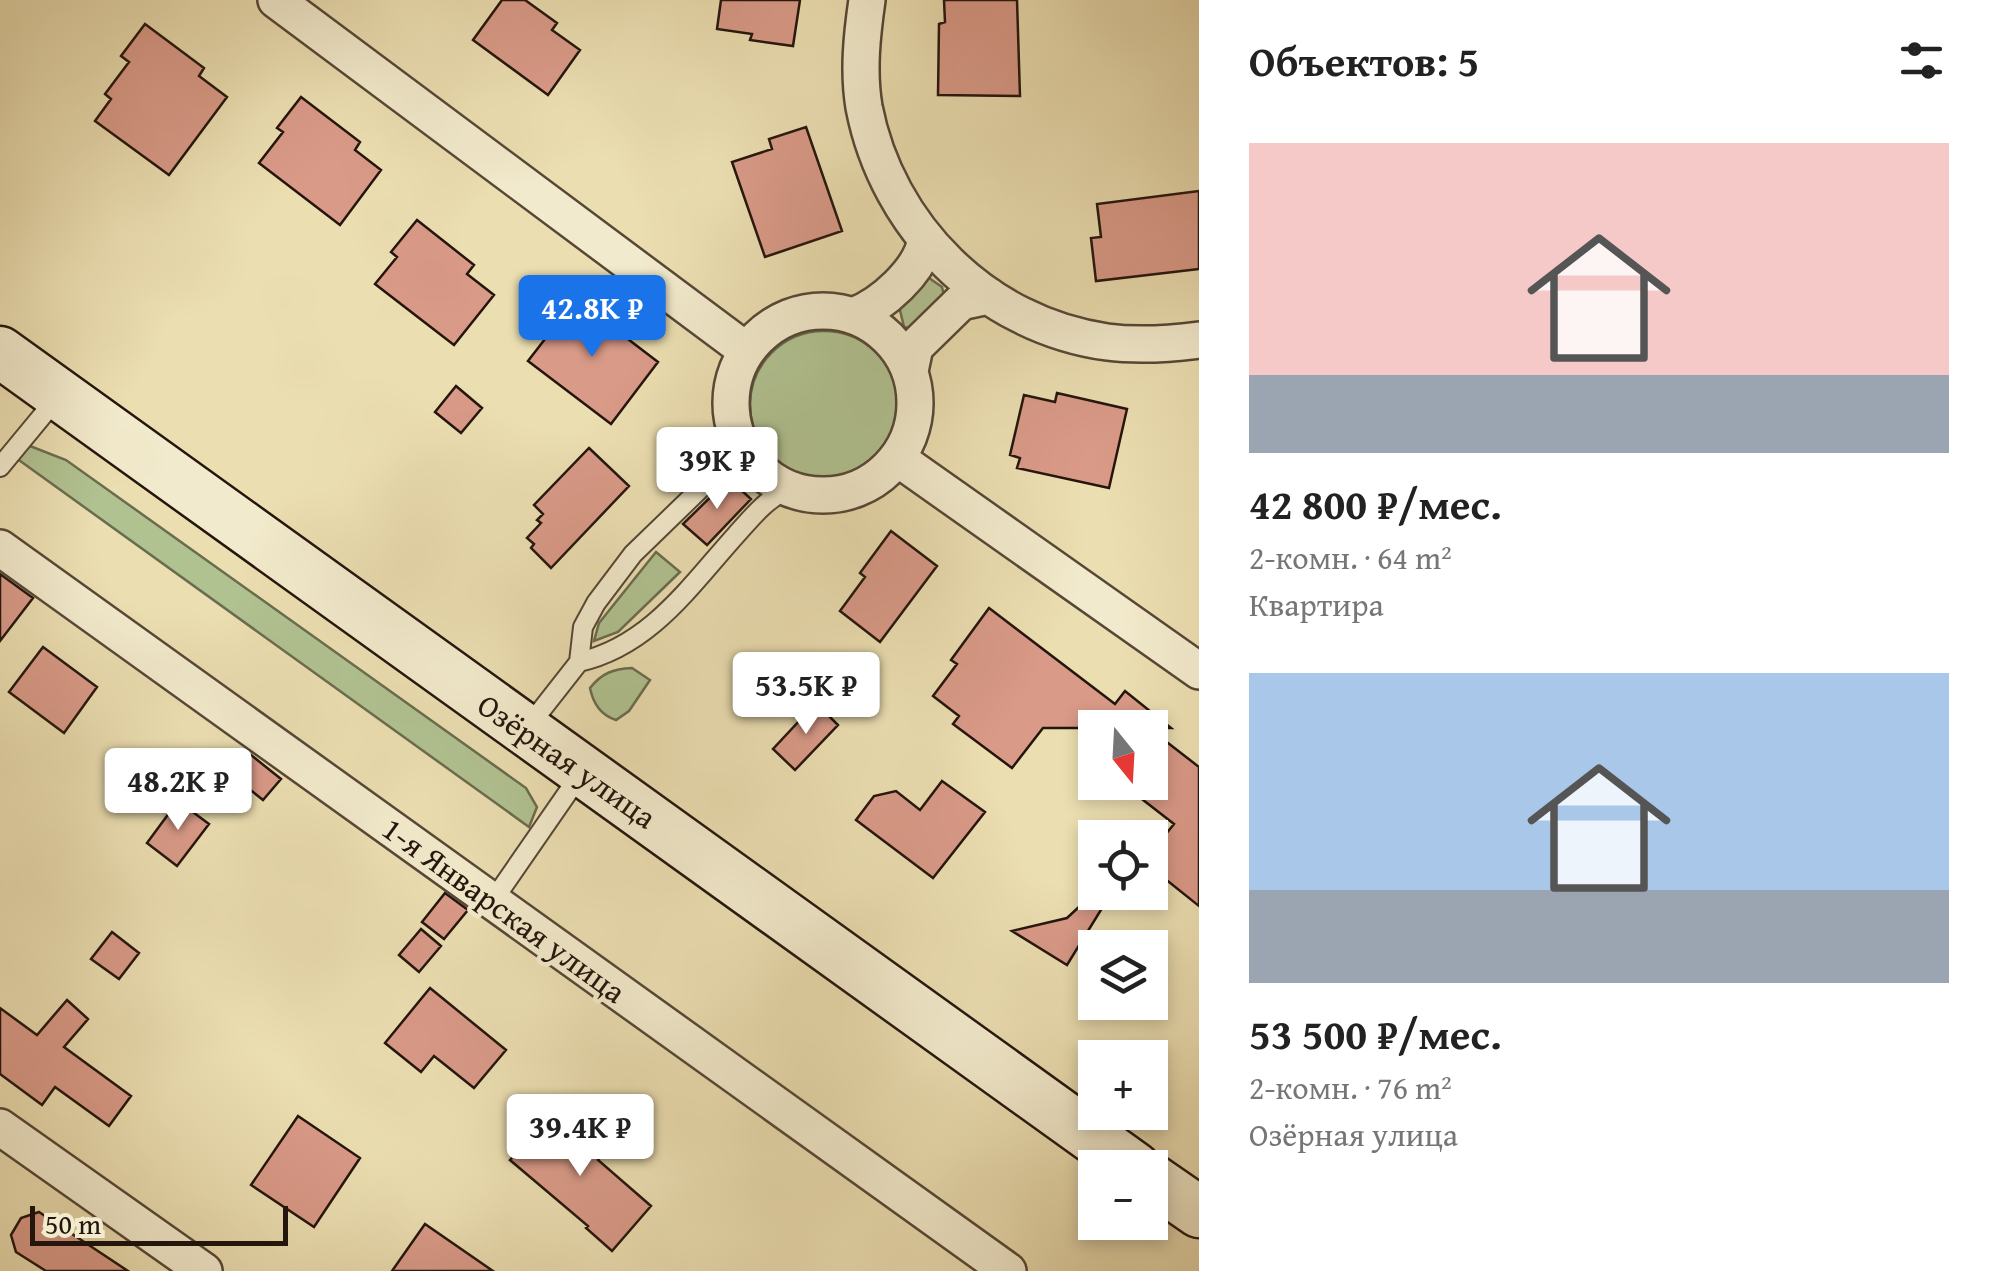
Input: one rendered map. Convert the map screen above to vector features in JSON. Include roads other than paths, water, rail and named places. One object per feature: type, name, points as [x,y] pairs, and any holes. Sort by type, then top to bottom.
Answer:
[{"type":"main road","name":"Озёрная улица","points":[[0,352],[1110,1150]]},
{"type":"main road","points":[[1168,1190],[1199,1212]]},
{"type":"street","points":[[276,0],[312,10],[747,351]]},
{"type":"street","points":[[867,0],[860,50],[864,106],[878,159],[904,210],[926,240],[970,284],[1012,311],[1058,331],[1106,342],[1157,345],[1199,340]]},
{"type":"street","points":[[853,316],[875,305],[921,260],[926,240]]},
{"type":"street","points":[[910,371],[915,347],[961,302],[989,296]]},
{"type":"street","points":[[805,312],[853,316],[888,336],[910,371],[915,393],[909,438],[898,458],[870,482],[836,494],[788,488],[751,460],[739,440],[732,418],[736,372],[747,351],[773,327],[805,312]]},
{"type":"street","points":[[898,458],[1199,671]]},
{"type":"street","name":"1-я Январская улица","points":[[0,548],[1008,1271]]},
{"type":"street","points":[[0,1126],[204,1271]]},
{"type":"lane","points":[[0,467],[60,395]]},
{"type":"lane","points":[[524,732],[579,662],[583,627],[596,604],[634,554],[730,460],[739,440]]},
{"type":"lane","points":[[579,662],[625,646],[650,627],[681,599],[765,503],[788,488]]},
{"type":"lane","points":[[492,902],[582,772]]}]
